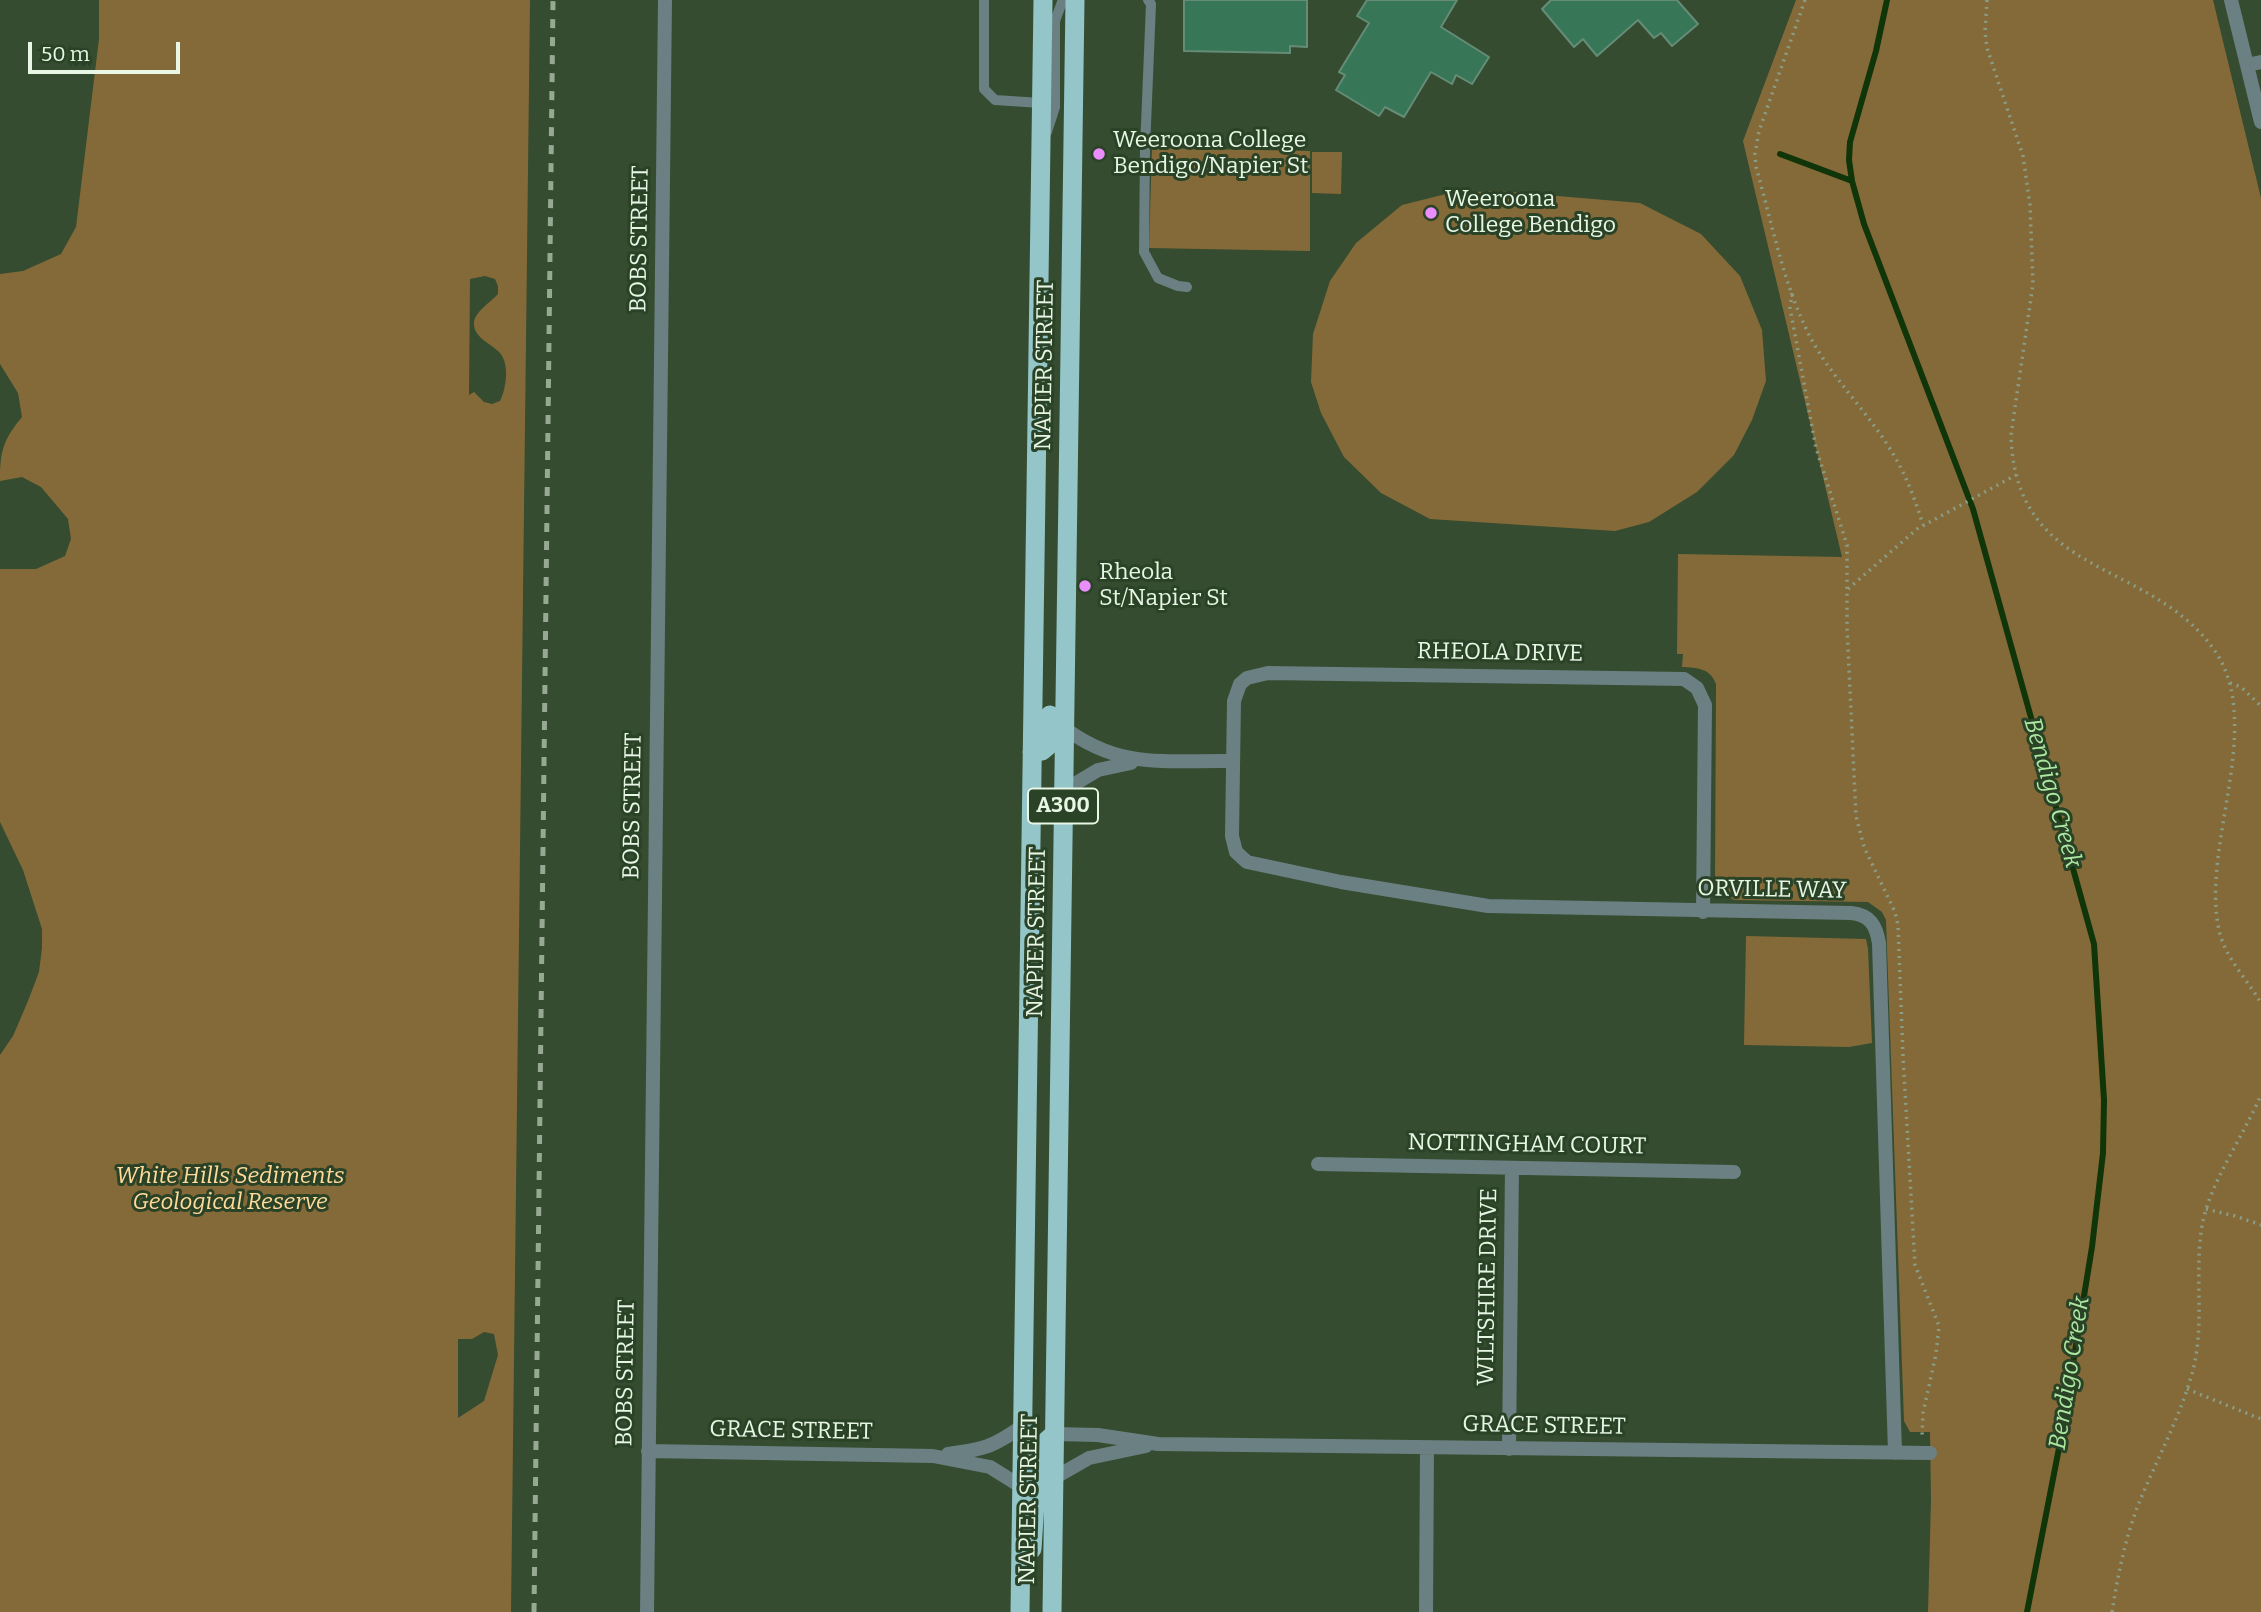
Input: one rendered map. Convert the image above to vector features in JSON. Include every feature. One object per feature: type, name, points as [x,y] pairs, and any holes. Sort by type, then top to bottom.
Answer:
[{"type":"highway","name":"NAPIER STREET","points":[[1022,1612],[1043,0]]},
{"type":"highway","name":"NAPIER STREET","points":[[1052,1612],[1075,0]]},
{"type":"highway","points":[[1032,752],[1042,751],[1049,743],[1051,684],[1066,596]]},
{"type":"highway","points":[[1022,1612],[1035,1530],[1038,1455],[1044,1443],[1054,1434]]},
{"type":"highway","points":[[1046,1612],[1053,1567]]},
{"type":"street","name":"BOBS STREET","points":[[648,1612],[665,0]]},
{"type":"street","points":[[2231,0],[2254,64],[2261,122]]},
{"type":"street","name":"RHEOLA DRIVE","points":[[1231,761],[1236,691],[1247,678],[1256,675],[1684,679],[1697,688],[1705,705],[1703,912]]},
{"type":"street","points":[[1063,727],[1092,747],[1124,758],[1231,761]]},
{"type":"street","points":[[1063,791],[1098,770],[1146,760]]},
{"type":"street","name":"ORVILLE WAY","points":[[1231,761],[1232,836],[1236,852],[1247,862],[1353,884],[1488,906],[1851,913],[1870,919],[1877,933],[1895,1453]]},
{"type":"street","name":"NOTTINGHAM COURT","points":[[1318,1164],[1734,1172]]},
{"type":"street","name":"WILTSHIRE DRIVE","points":[[1508,1449],[1512,1168]]},
{"type":"street","name":"GRACE STREET","points":[[933,1457],[989,1447],[1024,1425]]},
{"type":"street","name":"GRACE STREET","points":[[1054,1434],[1098,1435],[1158,1444],[1926,1453]]},
{"type":"street","name":"GRACE STREET","points":[[1054,1478],[1089,1458],[1158,1444]]},
{"type":"street","points":[[1426,1612],[1427,1447]]},
{"type":"street","name":"GRACE STREET","points":[[648,1451],[933,1457],[990,1467],[1022,1487]]},
{"type":"lane","points":[[984,0],[984,89],[996,100],[1041,103]]},
{"type":"lane","points":[[1040,152],[1055,107],[1056,13],[1066,0]]},
{"type":"lane","points":[[1148,0],[1151,4],[1144,252],[1158,278],[1187,287]]},
{"type":"path","points":[[1805,0],[1759,131],[1756,167],[1792,293],[1815,345],[1891,450],[1909,483],[1923,525]]},
{"type":"path","points":[[1987,0],[1987,48],[2022,156],[2031,205],[2033,284],[2011,435],[2011,452],[2016,475],[2026,503],[2043,529],[2075,555],[2157,597],[2186,618],[2214,650],[2225,668],[2234,705],[2235,746],[2218,876],[2217,912],[2223,943],[2261,1003]]},
{"type":"path","points":[[1792,293],[1790,308],[1816,448],[1847,545],[1847,626],[1856,816],[1864,847],[1889,898],[1898,925],[1915,1265],[1939,1326],[1936,1354],[1923,1413],[1926,1453]]},
{"type":"path","points":[[1847,590],[1923,525],[2016,475]]},
{"type":"path","points":[[2230,683],[2241,687],[2261,706]]},
{"type":"path","points":[[2112,1612],[2121,1563],[2140,1500],[2187,1389],[2197,1350],[2199,1245],[2206,1209],[2261,1095]]},
{"type":"path","points":[[2206,1209],[2261,1225]]},
{"type":"path","points":[[2187,1389],[2261,1419]]},
{"type":"green space","name":"White Hills Sediments Geological Reserve","points":[[99,0],[530,0],[511,1612],[0,1612],[0,1055],[13,1036],[39,972],[42,929],[23,870],[0,822],[0,569],[36,569],[65,556],[71,539],[68,519],[41,487],[22,477],[0,481],[4,446],[22,417],[18,393],[0,364],[0,274],[23,271],[61,254],[76,227],[99,39]],"holes":[[[485,276],[495,279],[498,294],[476,316],[475,329],[480,337],[500,353],[506,370],[500,401],[492,404],[484,402],[474,392],[469,395],[470,279]],[[484,1332],[494,1334],[498,1355],[484,1401],[458,1418],[458,1339],[472,1339]]]},
{"type":"green space","points":[[1796,0],[2213,0],[2261,198],[2261,1612],[1928,1612],[1930,1432],[1910,1432],[1904,1421],[1886,920],[1882,912],[1868,902],[1734,900],[1726,896],[1715,882],[1716,684],[1707,672],[1682,667],[1683,654],[1677,654],[1678,554],[1842,557],[1743,141]]},
{"type":"green space","points":[[1152,148],[1310,151],[1310,251],[1149,248]]},
{"type":"green space","points":[[1312,152],[1342,152],[1341,194],[1312,193]]},
{"type":"green space","points":[[1499,191],[1640,203],[1701,234],[1740,276],[1762,330],[1766,381],[1752,420],[1734,455],[1697,492],[1649,522],[1615,531],[1430,519],[1381,493],[1344,457],[1321,413],[1311,382],[1313,334],[1330,281],[1356,243],[1402,205],[1450,193]]},
{"type":"green space","points":[[1746,936],[1866,939],[1872,1043],[1849,1047],[1744,1045]]},
{"type":"building","points":[[1184,0],[1307,0],[1307,47],[1290,46],[1290,53],[1184,51]]},
{"type":"building","points":[[1367,0],[1457,0],[1441,27],[1489,57],[1472,84],[1456,75],[1452,84],[1431,72],[1404,117],[1385,107],[1379,116],[1336,90],[1345,75],[1339,72],[1369,23],[1357,16]]},
{"type":"building","points":[[1551,0],[1677,0],[1698,24],[1672,46],[1661,33],[1654,38],[1638,20],[1597,56],[1583,39],[1574,47],[1542,9]]},
{"type":"waterway","name":"Bendigo Creek","points":[[1887,0],[1876,51],[1850,142],[1852,181],[1864,224],[1973,509],[2094,944],[2104,1100],[2103,1153],[2092,1247],[2060,1443],[2027,1612]]},
{"type":"waterway","points":[[1780,154],[1852,181]]},
{"type":"railway","points":[[534,1612],[553,0]]},
{"type":"place","name":"Weeroona College Bendigo/Napier St","points":[[1099,154]]},
{"type":"place","name":"Weeroona College Bendigo","points":[[1431,213]]},
{"type":"place","name":"Rheola St/Napier St","points":[[1085,586]]}]
